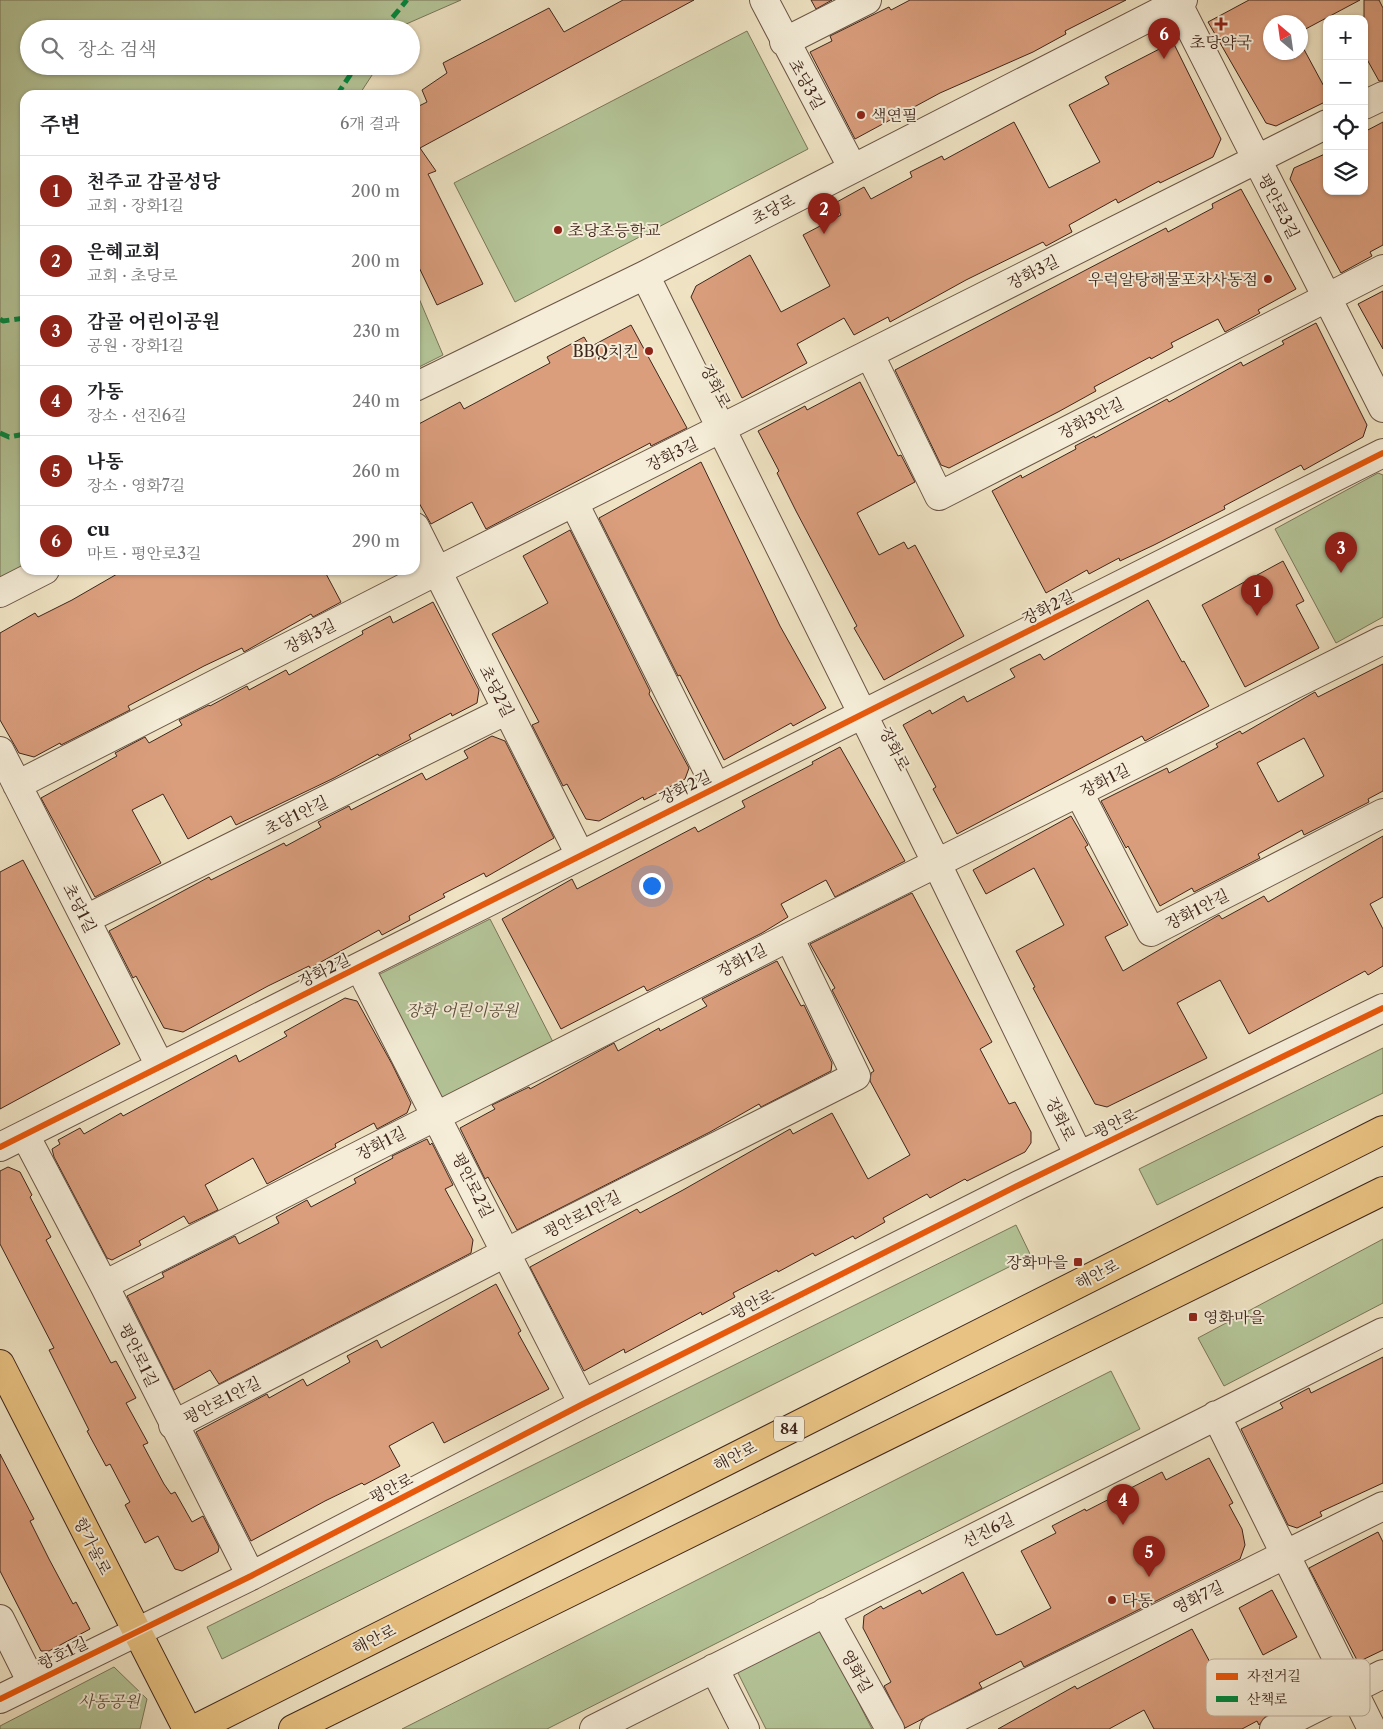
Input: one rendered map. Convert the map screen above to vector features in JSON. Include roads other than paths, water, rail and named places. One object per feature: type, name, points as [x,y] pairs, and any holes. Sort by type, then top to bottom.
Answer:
[{"type":"main road","name":"해안로","points":[[195,1729],[1383,1130]]},
{"type":"main road","points":[[292,1729],[1383,1192]]},
{"type":"main road","name":"항가울로","points":[[0,1364],[187,1729]]},
{"type":"street","name":"초당3길","points":[[764,0],[784,42],[852,167]]},
{"type":"street","points":[[784,42],[868,0]]},
{"type":"street","name":"평안로3길","points":[[1179,1],[1255,159],[1383,408]]},
{"type":"street","name":"초당로","points":[[420,386],[644,275],[1179,1]]},
{"type":"street","points":[[1368,103],[1383,96]]},
{"type":"street","name":"장화3길","points":[[18,785],[437,571],[1323,126]]},
{"type":"street","name":"장화3안길","points":[[870,355],[939,496],[1383,268]]},
{"type":"street","name":"장화로","points":[[644,275],[937,864],[1079,1156]]},
{"type":"street","name":"장화2길","points":[[0,1148],[862,713],[1032,630],[1383,453]]},
{"type":"street","name":"장화2길","points":[[574,503],[716,788]]},
{"type":"street","name":"초당2길","points":[[420,537],[580,855]]},
{"type":"street","points":[[0,593],[35,575]]},
{"type":"street","name":"장화1길","points":[[104,1284],[437,1114],[1383,640]]},
{"type":"street","name":"초당1안길","points":[[86,919],[506,710]]},
{"type":"street","name":"초당1길","points":[[0,751],[160,1066]]},
{"type":"street","name":"장화1안길","points":[[1079,793],[1151,932],[1383,813]]},
{"type":"street","name":"평안로1안길","points":[[173,1425],[506,1252],[856,1076],[789,937]]},
{"type":"street","name":"평안로2길","points":[[360,968],[437,1114],[583,1404]]},
{"type":"street","name":"평안로","points":[[137,1632],[251,1576],[583,1404],[1079,1156],[1383,1008]]},
{"type":"street","name":"평안로1길","points":[[25,1136],[104,1284],[173,1425],[251,1576]]},
{"type":"street","name":"선진6길","points":[[594,1729],[1383,1332]]},
{"type":"street","points":[[1216,1415],[1337,1659]]},
{"type":"street","name":"영화7길","points":[[934,1729],[1383,1506]]},
{"type":"street","name":"영화길","points":[[825,1612],[890,1729]]},
{"type":"street","points":[[0,1619],[32,1683]]},
{"type":"street","name":"항호1길","points":[[0,1699],[137,1632]]},
{"type":"street","points":[[714,1668],[745,1729]]},
{"type":"street","points":[[1370,1681],[1383,1674]]},
{"type":"street","points":[[1274,1729],[1300,1716]]},
{"type":"street","points":[[1365,1716],[1372,1729]]},
{"type":"place","name":"초당약국","points":[[1221,24]]},
{"type":"place","name":"cu","points":[[1164,59]]},
{"type":"place","name":"색연필","points":[[861,115]]},
{"type":"place","name":"초당초등학교","points":[[558,230]]},
{"type":"place","name":"은혜교회","points":[[824,234]]},
{"type":"place","name":"우럭알탕해물포차사동점","points":[[1268,279]]},
{"type":"place","name":"BBQ치킨","points":[[649,351]]},
{"type":"place","name":"감골 어린이공원","points":[[1341,573]]},
{"type":"place","name":"천주교 감골성당","points":[[1257,616]]},
{"type":"place","name":"장화마을","points":[[1078,1262]]},
{"type":"place","name":"영화마을","points":[[1193,1317]]},
{"type":"place","name":"가동","points":[[1123,1525]]},
{"type":"place","name":"나동","points":[[1149,1577]]},
{"type":"place","name":"다동","points":[[1112,1600]]},
{"type":"park label","name":"장화 어린이공원","points":[[462,1010]]},
{"type":"park label","name":"사동공원","points":[[109,1701]]}]
